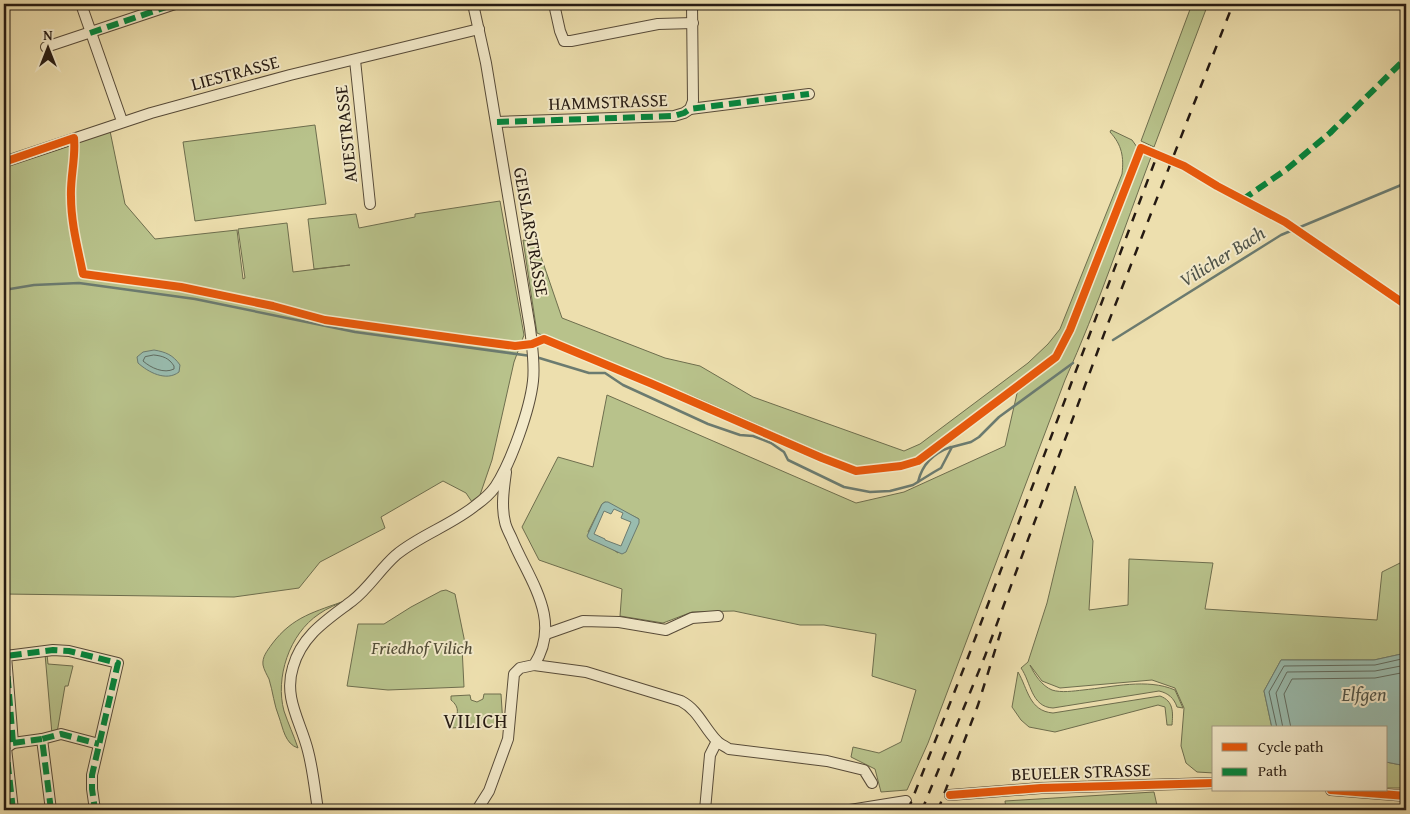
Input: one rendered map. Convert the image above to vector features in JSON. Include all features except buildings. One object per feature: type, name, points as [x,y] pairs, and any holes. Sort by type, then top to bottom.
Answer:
[{"type":"street","points":[[81,4],[122,122]]},
{"type":"street","points":[[46,48],[176,4]]},
{"type":"street","name":"GEISLARSTRASSE","points":[[473,4],[496,122],[533,348],[534,362],[530,399],[524,422],[507,464]]},
{"type":"street","points":[[554,4],[564,40],[571,41],[658,24],[693,23]]},
{"type":"street","points":[[690,109],[693,101],[692,4]]},
{"type":"street","name":"LIESTRASSE","points":[[4,162],[122,122],[290,75],[479,28]]},
{"type":"street","name":"AUESTRASSE","points":[[355,60],[370,204]]},
{"type":"street","name":"HAMMSTRASSE","points":[[496,122],[674,116],[690,109],[809,94]]},
{"type":"street","points":[[318,810],[308,749],[294,712],[290,690],[292,668],[302,645],[314,629],[359,595],[397,554],[474,507],[487,496],[507,464]]},
{"type":"street","points":[[507,464],[504,498],[505,522],[541,597],[546,618],[546,634],[538,660],[534,665]]},
{"type":"street","points":[[487,496],[494,494],[504,498]]},
{"type":"street","points":[[546,634],[583,621],[619,622],[666,630],[692,618],[718,616]]},
{"type":"street","points":[[13,744],[6,656],[53,650],[69,651],[118,663],[92,775],[95,810]]},
{"type":"street","points":[[477,810],[489,791],[508,739],[514,674],[520,668],[534,665],[586,672],[681,700],[697,712],[717,741],[729,749],[844,764],[864,770],[872,783]]},
{"type":"street","points":[[13,810],[6,748],[13,744],[61,734],[99,744]]},
{"type":"street","points":[[42,739],[51,810]]},
{"type":"street","points":[[704,810],[710,754],[717,741]]},
{"type":"street","name":"BEUELER STRASSE","points":[[950,795],[1042,788],[1212,783]]},
{"type":"street","points":[[1356,792],[1406,796]]},
{"type":"street","points":[[850,810],[906,801]]},
{"type":"green space","points":[[1192,4],[1208,4],[1154,147],[1141,141]]},
{"type":"green space","points":[[315,125],[326,204],[195,221],[183,142]]},
{"type":"green space","points":[[1111,130],[1132,140],[1137,147],[1136,156],[1064,339],[1057,351],[922,454],[907,461],[870,467],[852,466],[697,398],[537,333],[523,240],[536,242],[562,318],[665,358],[700,366],[753,397],[904,451],[920,444],[1028,363],[1048,344],[1060,329],[1122,174],[1123,162],[1121,152],[1110,132]]},
{"type":"green space","points":[[110,131],[125,204],[155,239],[237,230],[243,279],[245,278],[238,229],[287,223],[293,272],[350,265],[314,269],[308,219],[356,214],[359,228],[415,217],[415,214],[500,201],[524,335],[514,362],[492,460],[480,495],[472,502],[466,493],[443,481],[381,517],[385,528],[320,562],[299,588],[234,597],[4,594],[4,164]]},
{"type":"green space","points":[[1145,154],[1151,157],[928,743],[907,790],[881,792],[875,769],[851,757],[853,747],[879,753],[901,742],[916,690],[872,676],[876,634],[824,625],[800,625],[734,611],[692,612],[663,623],[620,616],[622,589],[539,560],[522,527],[558,457],[593,467],[607,395],[856,503],[904,492],[1005,446],[1018,389],[1064,350],[1070,340],[1140,157]],"holes":[[[605,502],[639,519],[618,553],[588,532],[602,504]]]},
{"type":"green space","points":[[1075,486],[1093,541],[1089,610],[1128,605],[1129,559],[1213,563],[1205,609],[1377,620],[1382,572],[1406,560],[1406,653],[1374,660],[1281,660],[1264,691],[1272,726],[1212,726],[1212,773],[1197,772],[1186,763],[1181,746],[1184,708],[1175,688],[1152,680],[1060,688],[1042,681],[1030,665],[1045,686],[1052,690],[1068,691],[1130,684],[1164,686],[1175,690],[1183,708],[1177,707],[1170,696],[1159,691],[1053,708],[1046,707],[1036,699],[1021,668],[1028,662],[1047,603]]},
{"type":"green space","name":"Friedhof Vilich","points":[[446,590],[455,594],[465,643],[462,647],[464,687],[388,690],[347,686],[358,624],[384,624],[411,607]]},
{"type":"green space","points":[[347,600],[325,610],[309,623],[292,645],[287,658],[281,685],[282,698],[284,711],[298,748],[290,743],[283,731],[269,679],[263,667],[264,657],[270,647],[288,627],[305,616]]},
{"type":"green space","points":[[45,654],[47,654],[48,664],[73,666],[68,686],[65,686],[57,733],[52,734]]},
{"type":"green space","points":[[1018,672],[1034,704],[1045,711],[1053,713],[1160,696],[1168,701],[1172,708],[1172,725],[1167,725],[1165,707],[1158,705],[1055,732],[1029,727],[1021,720],[1012,707]]},
{"type":"green space","points":[[484,694],[501,694],[503,725],[451,728],[451,723],[456,717],[457,709],[451,700],[451,696],[470,695],[471,700],[477,702],[483,699]]},
{"type":"green space","points":[[1388,762],[1406,766],[1406,788],[1388,788]]},
{"type":"green space","points":[[1154,792],[1158,810],[1006,810],[1005,801]]},
{"type":"water","points":[[154,350],[172,356],[180,365],[179,372],[169,376],[157,375],[138,363],[137,357],[143,352]]},
{"type":"water","points":[[608,502],[639,519],[626,552],[622,554],[589,539],[587,536],[602,504]],"holes":[[[614,509],[623,513],[621,518],[631,522],[621,546],[594,534],[604,511],[611,514]]]},
{"type":"water","name":"Elfgen","points":[[1406,653],[1406,766],[1388,762],[1388,726],[1272,726],[1264,691],[1281,660],[1374,660]]},
{"type":"waterway","name":"Vilicher Bach","points":[[1113,340],[1281,235],[1406,183]]},
{"type":"waterway","name":"Vilicher Bach","points":[[4,290],[34,285],[79,283],[195,299],[355,332],[531,356]]},
{"type":"waterway","name":"Vilicher Bach","points":[[536,357],[589,373],[605,373],[623,385],[708,424],[740,435],[753,436],[771,443],[784,452],[788,460],[844,487],[870,492],[890,491],[913,485],[941,468],[952,447],[971,442],[979,437],[999,417],[1073,363]]},
{"type":"waterway","name":"Vilicher Bach","points":[[918,482],[922,470],[929,460],[951,447]]},
{"type":"railway","points":[[922,810],[985,656],[1107,326],[1233,4]]},
{"type":"railway","points":[[908,810],[967,660],[1158,153]]},
{"type":"railway","points":[[938,810],[978,705],[1001,631]]},
{"type":"marked path","points":[[90,33],[175,4]]},
{"type":"marked path","points":[[1242,200],[1287,169],[1330,133],[1406,58]]},
{"type":"marked path","points":[[497,122],[674,116],[690,109],[809,94]]},
{"type":"marked path","points":[[13,810],[6,748],[13,743],[6,656],[53,650],[69,651],[118,663],[92,775],[95,810]]},
{"type":"marked path","points":[[51,810],[42,739],[61,734],[99,744]]},
{"type":"marked path","points":[[13,743],[42,739]]},
{"type":"cycle path","points":[[4,162],[74,138],[71,207],[83,274],[181,287],[273,306],[325,320],[515,346],[532,344],[544,339],[856,471],[901,466],[918,461],[1056,357],[1070,330],[1141,148],[1184,166],[1285,222],[1406,305]]},
{"type":"cycle path","points":[[950,795],[1041,788],[1212,783]]},
{"type":"cycle path","points":[[1356,792],[1406,796]]},
{"type":"district","name":"VILICH","points":[[476,721]]}]
